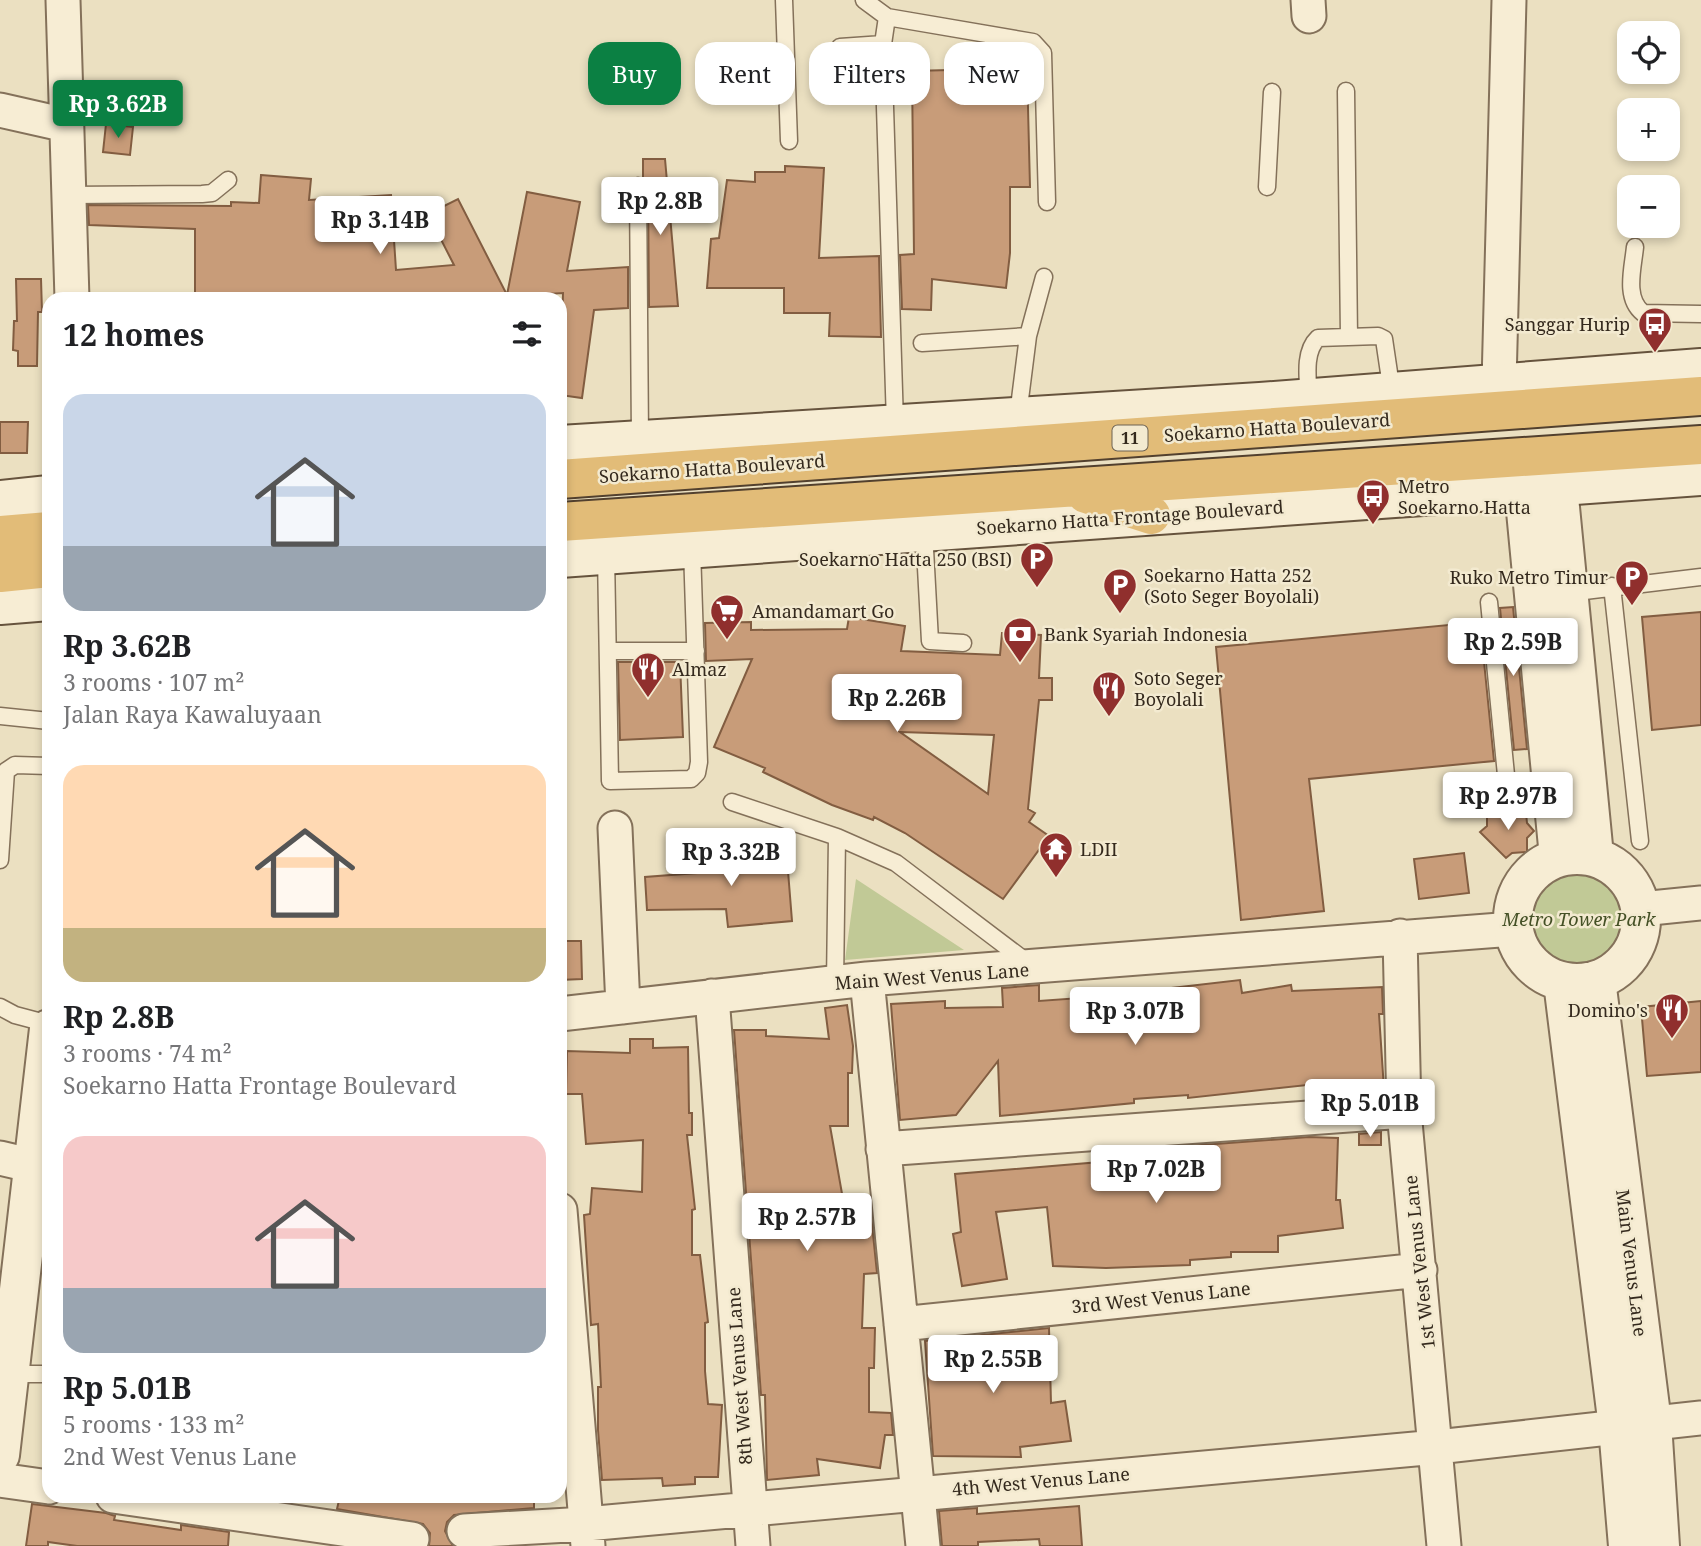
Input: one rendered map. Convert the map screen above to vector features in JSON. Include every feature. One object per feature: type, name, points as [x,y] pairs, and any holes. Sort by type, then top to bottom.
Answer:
[{"type":"highway","name":"Soekarno Hatta Boulevard","points":[[567,479],[1701,396]]},
{"type":"highway","points":[[567,522],[1701,445]]},
{"type":"highway","points":[[1065,487],[1151,515]]},
{"type":"highway","points":[[0,535],[42,532]]},
{"type":"highway","points":[[0,573],[42,569]]},
{"type":"main road","points":[[567,444],[1309,399],[1701,368]]},
{"type":"main road","name":"Soekarno Hatta Frontage Boulevard","points":[[567,558],[1701,476]]},
{"type":"main road","points":[[1541,489],[1577,592],[1576,857]]},
{"type":"main road","points":[[1541,489],[1576,857]]},
{"type":"main road","points":[[0,500],[42,496]]},
{"type":"main road","points":[[0,605],[42,602]]},
{"type":"main road","points":[[1576,857],[1611,864],[1626,876],[1636,892],[1641,909],[1641,928],[1636,945],[1627,960],[1580,981],[1545,975],[1530,963],[1519,947],[1513,929],[1513,911],[1528,877],[1542,865],[1576,857]]},
{"type":"main road","name":"Main Venus Lane","points":[[1580,981],[1635,1425],[1660,1546]]},
{"type":"main road","points":[[0,1455],[31,1184],[42,1114]]},
{"type":"main road","name":"Main Venus Lane","points":[[1628,1546],[1635,1425]]},
{"type":"street","points":[[63,0],[72,292]]},
{"type":"street","points":[[1499,383],[1509,0]]},
{"type":"street","points":[[0,110],[66,125]]},
{"type":"street","points":[[615,828],[623,1007]]},
{"type":"street","points":[[1641,909],[1701,903]]},
{"type":"street","name":"Main West Venus Lane","points":[[567,1013],[851,981],[1035,969],[1400,936],[1513,929]]},
{"type":"street","name":"1st West Venus Lane","points":[[1400,936],[1404,1111],[1444,1546]]},
{"type":"street","points":[[851,981],[883,1149],[923,1546]]},
{"type":"street","name":"8th West Venus Lane","points":[[712,996],[753,1546]]},
{"type":"street","points":[[883,1149],[1404,1111]]},
{"type":"street","name":"3rd West Venus Lane","points":[[901,1324],[1420,1270]]},
{"type":"street","points":[[567,1294],[587,1535]]},
{"type":"street","name":"4th West Venus Lane","points":[[464,1531],[587,1535],[749,1507],[1437,1447],[1701,1418]]},
{"type":"street","points":[[0,1480],[42,1486]]},
{"type":"street","points":[[162,1503],[412,1539]]},
{"type":"lane","points":[[784,0],[789,141]]},
{"type":"lane","points":[[864,0],[887,17],[1033,42],[1043,53],[1047,202]]},
{"type":"lane","points":[[883,42],[887,17]]},
{"type":"lane","points":[[1346,91],[1349,337]]},
{"type":"lane","points":[[1267,187],[1272,92]]},
{"type":"lane","points":[[885,105],[895,423]]},
{"type":"lane","points":[[69,195],[212,194],[228,180]]},
{"type":"lane","points":[[638,186],[640,439]]},
{"type":"lane","points":[[1635,247],[1631,293],[1637,309],[1643,313],[1701,314]]},
{"type":"lane","points":[[1018,415],[1028,335],[1044,277]]},
{"type":"lane","points":[[922,342],[1028,335]]},
{"type":"lane","points":[[1309,399],[1308,365],[1312,344],[1318,338],[1378,335],[1384,339],[1392,393]]},
{"type":"lane","points":[[925,531],[930,641],[963,643]]},
{"type":"lane","points":[[606,555],[609,774],[614,783],[691,779],[697,773],[692,549]]},
{"type":"lane","points":[[1577,592],[1701,577]]},
{"type":"lane","points":[[1612,586],[1640,841]]},
{"type":"lane","points":[[1489,602],[1506,775]]},
{"type":"lane","points":[[608,651],[696,651]]},
{"type":"lane","points":[[0,716],[42,720]]},
{"type":"lane","points":[[0,860],[6,771],[15,765],[42,766]]},
{"type":"lane","points":[[732,802],[837,837],[896,863],[1035,969]]},
{"type":"lane","points":[[837,837],[851,981]]},
{"type":"lane","points":[[0,1007],[42,1024]]},
{"type":"lane","points":[[9,1374],[42,1374]]},
{"type":"green space","name":"Metro Tower Park","points":[[1579,869],[1598,872],[1615,883],[1626,900],[1629,919],[1626,938],[1615,955],[1598,966],[1579,969],[1560,966],[1543,955],[1532,938],[1529,919],[1532,900],[1543,883],[1560,872]]},
{"type":"green space","points":[[856,879],[964,950],[845,960]]},
{"type":"building","points":[[944,70],[944,105],[1028,105],[1030,187],[1010,187],[1010,253],[1006,288],[932,279],[931,310],[902,309],[900,255],[914,254],[912,105],[930,105],[930,71]]},
{"type":"building","points":[[106,124],[133,127],[130,155],[103,152]]},
{"type":"building","points":[[643,159],[665,159],[678,306],[649,307],[648,186],[643,177]]},
{"type":"building","points":[[785,166],[824,168],[819,258],[879,256],[881,337],[829,336],[830,313],[784,313],[784,288],[707,288],[711,239],[719,238],[727,180],[755,182],[755,172],[785,172]]},
{"type":"building","points":[[261,175],[311,179],[309,200],[391,195],[396,270],[454,265],[428,214],[458,199],[505,292],[195,292],[195,229],[89,225],[88,205],[231,206],[231,202],[259,203]]},
{"type":"building","points":[[527,192],[580,202],[567,271],[628,267],[628,308],[594,310],[582,398],[567,396],[567,292],[508,292]]},
{"type":"building","points":[[16,279],[41,279],[42,312],[38,312],[37,366],[18,366],[18,351],[13,350],[14,321],[17,321]]},
{"type":"building","points":[[0,422],[28,422],[27,453],[0,453]]},
{"type":"building","points":[[1513,607],[1527,749],[1514,750],[1500,608]]},
{"type":"building","points":[[1701,612],[1701,725],[1652,730],[1642,617]]},
{"type":"building","points":[[849,617],[905,626],[901,651],[1000,655],[1002,633],[1041,635],[1039,678],[1052,678],[1052,700],[1039,700],[1028,809],[1035,813],[1029,822],[1049,836],[1003,899],[905,833],[874,817],[873,820],[832,805],[763,772],[765,768],[714,747],[752,659],[706,661],[705,623],[751,622],[751,630],[847,629]],"holes":[[[900,732],[994,735],[988,794]]]},
{"type":"building","points":[[1480,622],[1494,761],[1309,779],[1324,911],[1241,920],[1216,647]]},
{"type":"building","name":"Almaz","points":[[618,662],[680,662],[683,737],[620,740]]},
{"type":"building","points":[[1508,805],[1516,814],[1526,813],[1527,823],[1534,831],[1527,838],[1527,852],[1512,853],[1506,858],[1480,832],[1487,826],[1487,814],[1499,814]]},
{"type":"building","points":[[786,846],[792,921],[728,927],[726,909],[647,910],[645,877],[723,871],[721,851]]},
{"type":"building","points":[[1464,853],[1469,893],[1419,899],[1414,859]]},
{"type":"building","points":[[567,941],[581,941],[582,979],[567,980]]},
{"type":"building","points":[[1240,980],[1242,993],[1291,985],[1292,991],[1382,987],[1383,1014],[1379,1014],[1384,1089],[1381,1093],[1345,1094],[1344,1081],[1188,1098],[1188,1095],[1134,1099],[1134,1103],[1000,1116],[998,1061],[956,1115],[900,1120],[891,1004],[945,1001],[945,1008],[1003,1007],[1002,988],[1039,985],[1039,1001],[1094,997],[1094,1002],[1146,1001],[1146,991]]},
{"type":"building","name":"Domino's","points":[[1701,1001],[1701,1072],[1647,1076],[1641,1007]]},
{"type":"building","points":[[847,1005],[853,1046],[852,1073],[848,1073],[848,1126],[830,1126],[844,1205],[870,1205],[877,1273],[864,1274],[862,1328],[875,1328],[874,1368],[869,1368],[869,1412],[891,1413],[893,1435],[885,1435],[880,1468],[817,1459],[819,1475],[767,1480],[765,1395],[761,1395],[734,1030],[766,1030],[766,1036],[829,1039],[825,1008]]},
{"type":"building","points":[[630,1039],[653,1039],[653,1048],[688,1047],[692,1135],[687,1135],[695,1209],[692,1210],[692,1255],[700,1255],[708,1322],[705,1323],[705,1371],[708,1404],[722,1405],[718,1477],[695,1477],[695,1484],[663,1486],[662,1478],[602,1480],[598,1430],[598,1387],[601,1387],[598,1324],[591,1325],[584,1215],[590,1214],[592,1188],[642,1192],[643,1140],[586,1144],[582,1094],[567,1094],[567,1051],[630,1053]]},
{"type":"building","points":[[1381,1132],[1381,1145],[1359,1145],[1359,1134]]},
{"type":"building","points":[[1309,1137],[1338,1138],[1336,1200],[1340,1200],[1343,1228],[1278,1236],[1278,1252],[1231,1252],[1231,1257],[1190,1260],[1190,1265],[1106,1268],[1053,1266],[1047,1207],[996,1212],[1007,1279],[962,1286],[953,1234],[961,1232],[955,1174],[1100,1162],[1100,1156],[1189,1150],[1189,1146]]},
{"type":"building","points":[[1049,1328],[1051,1403],[1065,1401],[1071,1441],[1020,1447],[1021,1457],[933,1456],[925,1341]]},
{"type":"building","points":[[338,1503],[534,1503],[534,1508],[454,1515],[447,1522],[445,1531],[453,1546],[429,1546],[430,1533],[423,1524],[337,1509]]},
{"type":"building","points":[[32,1504],[106,1513],[115,1516],[114,1520],[181,1530],[181,1525],[229,1532],[228,1546],[77,1546],[48,1542],[48,1546],[26,1546]]},
{"type":"building","points":[[1079,1506],[1082,1546],[1040,1546],[1039,1539],[978,1542],[978,1546],[942,1546],[939,1511],[977,1508],[977,1514]]},
{"type":"place","name":"Sanggar Hurip","points":[[1655,354]]},
{"type":"place","name":"Metro Soekarno Hatta","points":[[1373,526]]},
{"type":"place","name":"Soekarno Hatta 250 (BSI)","points":[[1037,589]]},
{"type":"place","name":"Ruko Metro Timur","points":[[1632,607]]},
{"type":"place","name":"Soekarno Hatta 252 (Soto Seger Boyolali)","points":[[1120,615]]},
{"type":"place","name":"Amandamart Go","points":[[727,641]]},
{"type":"place","name":"Bank Syariah Indonesia","points":[[1020,664]]},
{"type":"place","name":"Almaz","points":[[648,699]]},
{"type":"place","name":"Soto Seger Boyolali","points":[[1109,718]]},
{"type":"place","name":"LDII","points":[[1056,879]]},
{"type":"place","name":"Domino's","points":[[1672,1040]]}]
